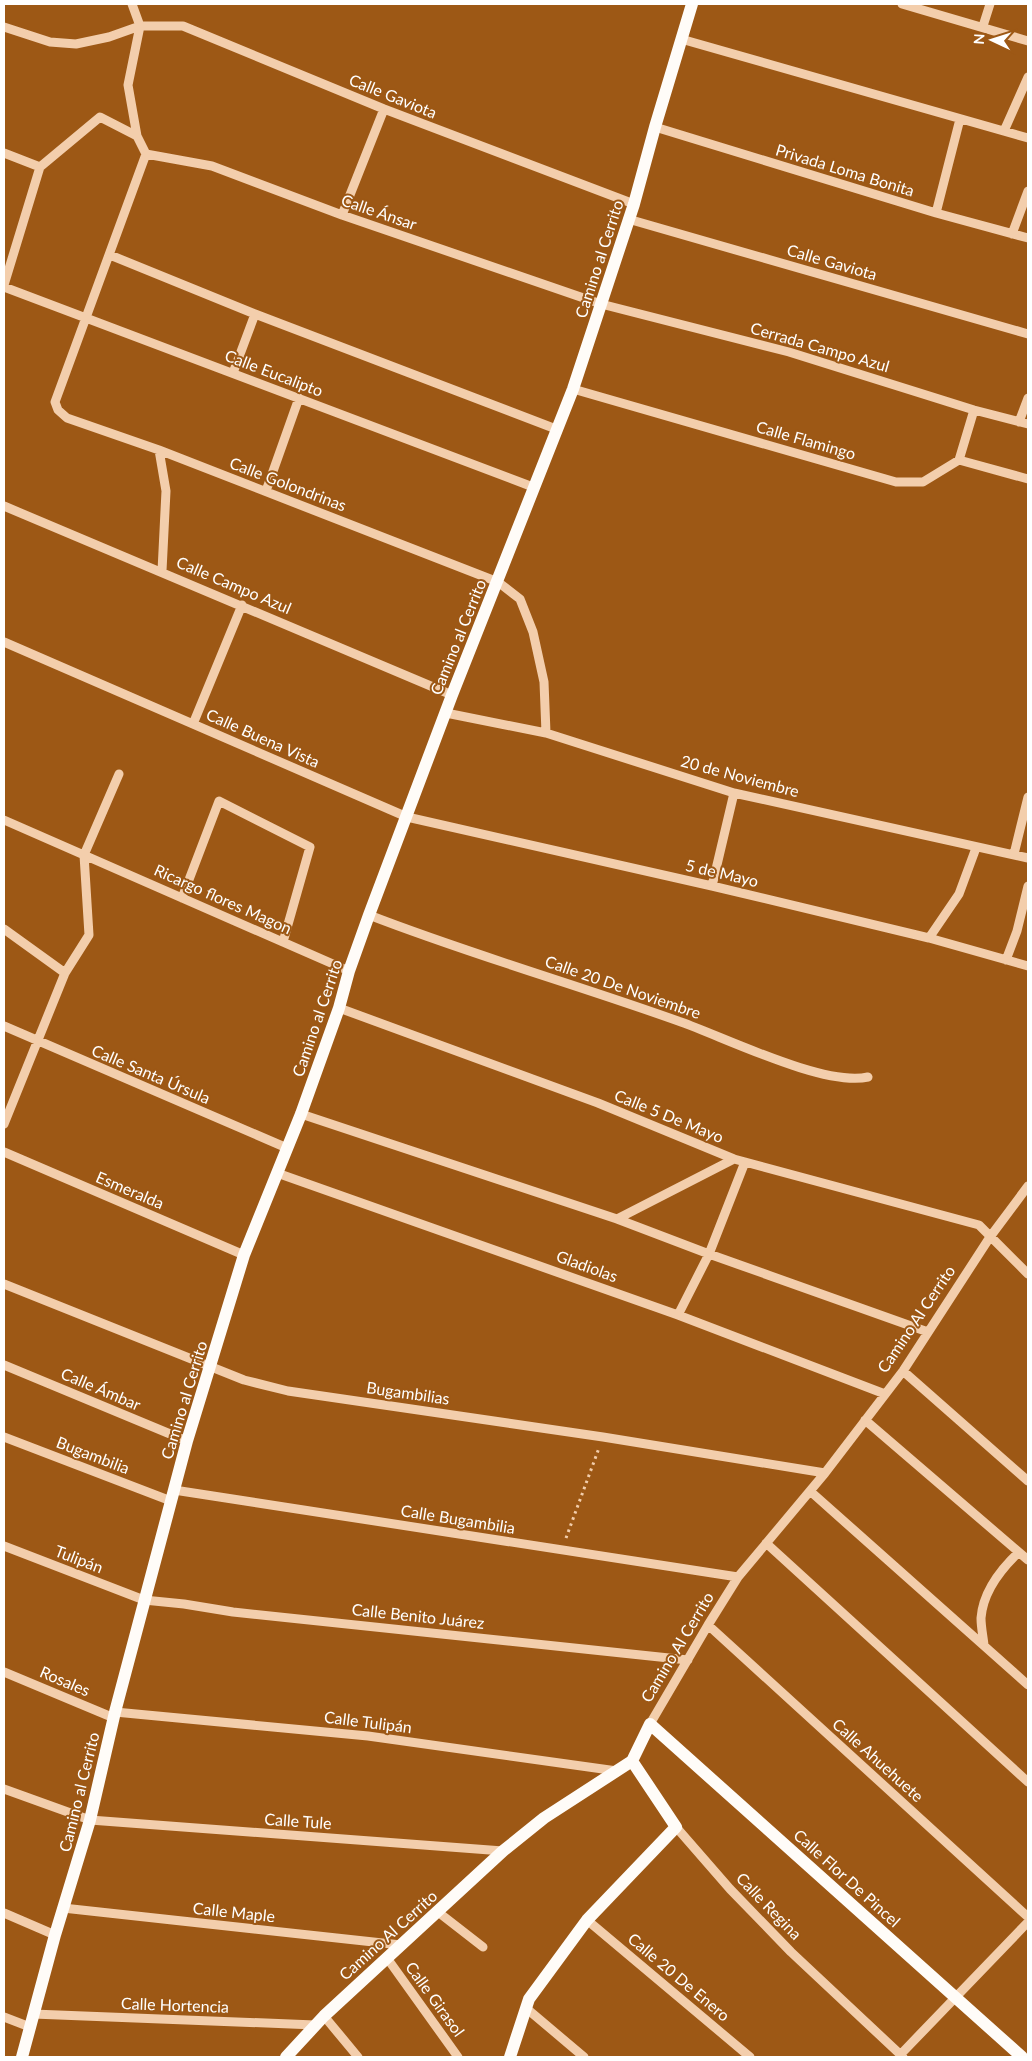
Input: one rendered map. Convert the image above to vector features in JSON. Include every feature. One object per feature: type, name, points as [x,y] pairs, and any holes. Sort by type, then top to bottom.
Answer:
[{"type":"main road","name":"Camino al Cerrito","points":[[22,2057],[55,1935],[90,1820],[144,1600],[188,1441],[244,1254],[301,1114],[339,1008],[349,971],[369,915],[452,695],[573,389],[634,204],[692,4]]},
{"type":"main road","name":"Camino Al Cerrito","points":[[286,2057],[320,2020],[503,1851],[544,1818],[632,1760],[650,1724]]},
{"type":"main road","name":"Calle Flor De Pincel","points":[[650,1724],[1022,2057]]},
{"type":"main road","name":"Calle Regina","points":[[632,1760],[676,1827]]},
{"type":"main road","points":[[510,2057],[529,1999],[588,1920],[676,1827]]},
{"type":"street","points":[[85,317],[110,255],[146,154],[137,136],[128,85],[140,26],[132,4]]},
{"type":"street","points":[[902,4],[934,8],[1028,40]]},
{"type":"street","points":[[983,26],[990,4]]},
{"type":"street","name":"Calle Gaviota","points":[[4,27],[50,42],[76,44],[109,37],[140,26],[184,26],[384,109],[634,204]]},
{"type":"street","points":[[681,39],[1028,138]]},
{"type":"street","points":[[1004,131],[1028,77]]},
{"type":"street","points":[[342,215],[384,109]]},
{"type":"street","points":[[4,286],[40,167],[100,118],[137,136]]},
{"type":"street","points":[[936,213],[960,119]]},
{"type":"street","name":"Privada Loma Bonita","points":[[655,127],[936,213],[1028,238]]},
{"type":"street","points":[[4,153],[40,167]]},
{"type":"street","name":"Calle Ánsar","points":[[146,154],[212,166],[342,215],[601,304]]},
{"type":"street","points":[[1012,234],[1028,191]]},
{"type":"street","name":"Calle Gaviota","points":[[628,218],[1028,334]]},
{"type":"street","points":[[110,255],[255,314],[556,429]]},
{"type":"street","name":"Calle Eucalipto","points":[[4,286],[533,487]]},
{"type":"street","name":"Cerrada Campo Azul","points":[[601,304],[789,352],[974,410],[1024,423]]},
{"type":"street","points":[[233,373],[255,314]]},
{"type":"street","name":"Calle Golondrinas","points":[[85,317],[55,402],[58,410],[66,418],[159,450],[498,582],[520,599],[533,632],[544,682],[546,733]]},
{"type":"street","name":"Calle Flamingo","points":[[573,389],[896,482],[923,482],[959,460]]},
{"type":"street","points":[[266,491],[299,398]]},
{"type":"street","points":[[1024,423],[1028,398]]},
{"type":"street","points":[[974,410],[959,460],[1028,479]]},
{"type":"street","points":[[159,450],[166,491],[162,571]]},
{"type":"street","name":"Calle Campo Azul","points":[[4,506],[162,571],[452,695]]},
{"type":"street","points":[[193,724],[242,605]]},
{"type":"street","name":"Calle Buena Vista","points":[[5,646],[193,724],[407,817]]},
{"type":"street","name":"20 de Noviembre","points":[[446,713],[546,733],[734,793],[1028,858]]},
{"type":"street","points":[[4,1124],[65,973],[90,935],[84,855],[120,774]]},
{"type":"street","points":[[712,886],[734,793]]},
{"type":"street","points":[[1014,854],[1028,797]]},
{"type":"street","points":[[182,898],[218,800],[310,847],[283,942]]},
{"type":"street","name":"5 de Mayo","points":[[407,817],[712,886],[929,938],[1028,966]]},
{"type":"street","name":"Ricargo flores Magon","points":[[4,820],[349,971]]},
{"type":"street","points":[[929,938],[959,894],[976,848]]},
{"type":"street","points":[[1006,960],[1017,931],[1028,886]]},
{"type":"street","name":"Calle 20 De Noviembre","points":[[369,915],[424,936],[681,1022],[816,1073],[859,1079],[868,1077]]},
{"type":"street","points":[[4,929],[65,973]]},
{"type":"street","name":"Calle 5 De Mayo","points":[[339,1008],[598,1103],[734,1159],[979,1225],[1028,1274]]},
{"type":"street","name":"Calle Santa Úrsula","points":[[4,1026],[287,1148]]},
{"type":"street","points":[[301,1114],[617,1219],[928,1332]]},
{"type":"street","name":"Esmeralda","points":[[4,1152],[244,1254]]},
{"type":"street","points":[[617,1219],[734,1159]]},
{"type":"street","points":[[678,1315],[709,1254],[745,1162]]},
{"type":"street","name":"Gladiolas","points":[[277,1173],[678,1315],[885,1394]]},
{"type":"street","name":"Camino Al Cerrito","points":[[650,1724],[708,1624],[738,1578],[825,1473],[885,1394],[990,1237],[1028,1186]]},
{"type":"street","name":"Bugambilias","points":[[4,1284],[244,1380],[288,1391],[603,1437],[825,1473]]},
{"type":"street","name":"Calle Ámbar","points":[[4,1365],[188,1441]]},
{"type":"street","points":[[902,1371],[1028,1481]]},
{"type":"street","points":[[865,1420],[1028,1560]]},
{"type":"street","name":"Bugambilia","points":[[4,1437],[173,1496]]},
{"type":"street","points":[[810,1491],[1028,1685]]},
{"type":"street","name":"Calle Bugambilia","points":[[173,1496],[561,1550],[738,1578]]},
{"type":"street","points":[[766,1543],[1028,1782]]},
{"type":"street","name":"Tulipán","points":[[4,1546],[144,1600]]},
{"type":"street","points":[[984,1645],[981,1617],[988,1593],[1002,1569],[1019,1552]]},
{"type":"street","name":"Calle Benito Juárez","points":[[144,1600],[242,1613],[688,1660]]},
{"type":"street","name":"Calle Ahuehuete","points":[[708,1624],[1028,1917]]},
{"type":"street","name":"Rosales","points":[[4,1672],[115,1715]]},
{"type":"street","name":"Calle Tulipán","points":[[115,1715],[368,1736],[617,1770]]},
{"type":"street","name":"Calle Tule","points":[[4,1789],[90,1820],[503,1851]]},
{"type":"street","name":"Calle Regina","points":[[676,1827],[730,1889],[784,1945],[902,2056]]},
{"type":"street","name":"Calle Maple","points":[[63,1908],[401,1945]]},
{"type":"street","points":[[438,1912],[483,1947]]},
{"type":"street","points":[[4,1913],[55,1935]]},
{"type":"street","name":"Calle 20 De Enero","points":[[588,1920],[750,2057]]},
{"type":"street","points":[[902,2056],[1028,1922]]},
{"type":"street","name":"Calle Girasol","points":[[387,1958],[458,2057]]},
{"type":"street","points":[[526,2008],[584,2057]]},
{"type":"street","name":"Calle Hortencia","points":[[33,2014],[320,2020]]},
{"type":"street","points":[[4,2018],[30,2027]]},
{"type":"street","points":[[320,2020],[358,2057]]},
{"type":"path","points":[[561,1550],[603,1437]]}]
